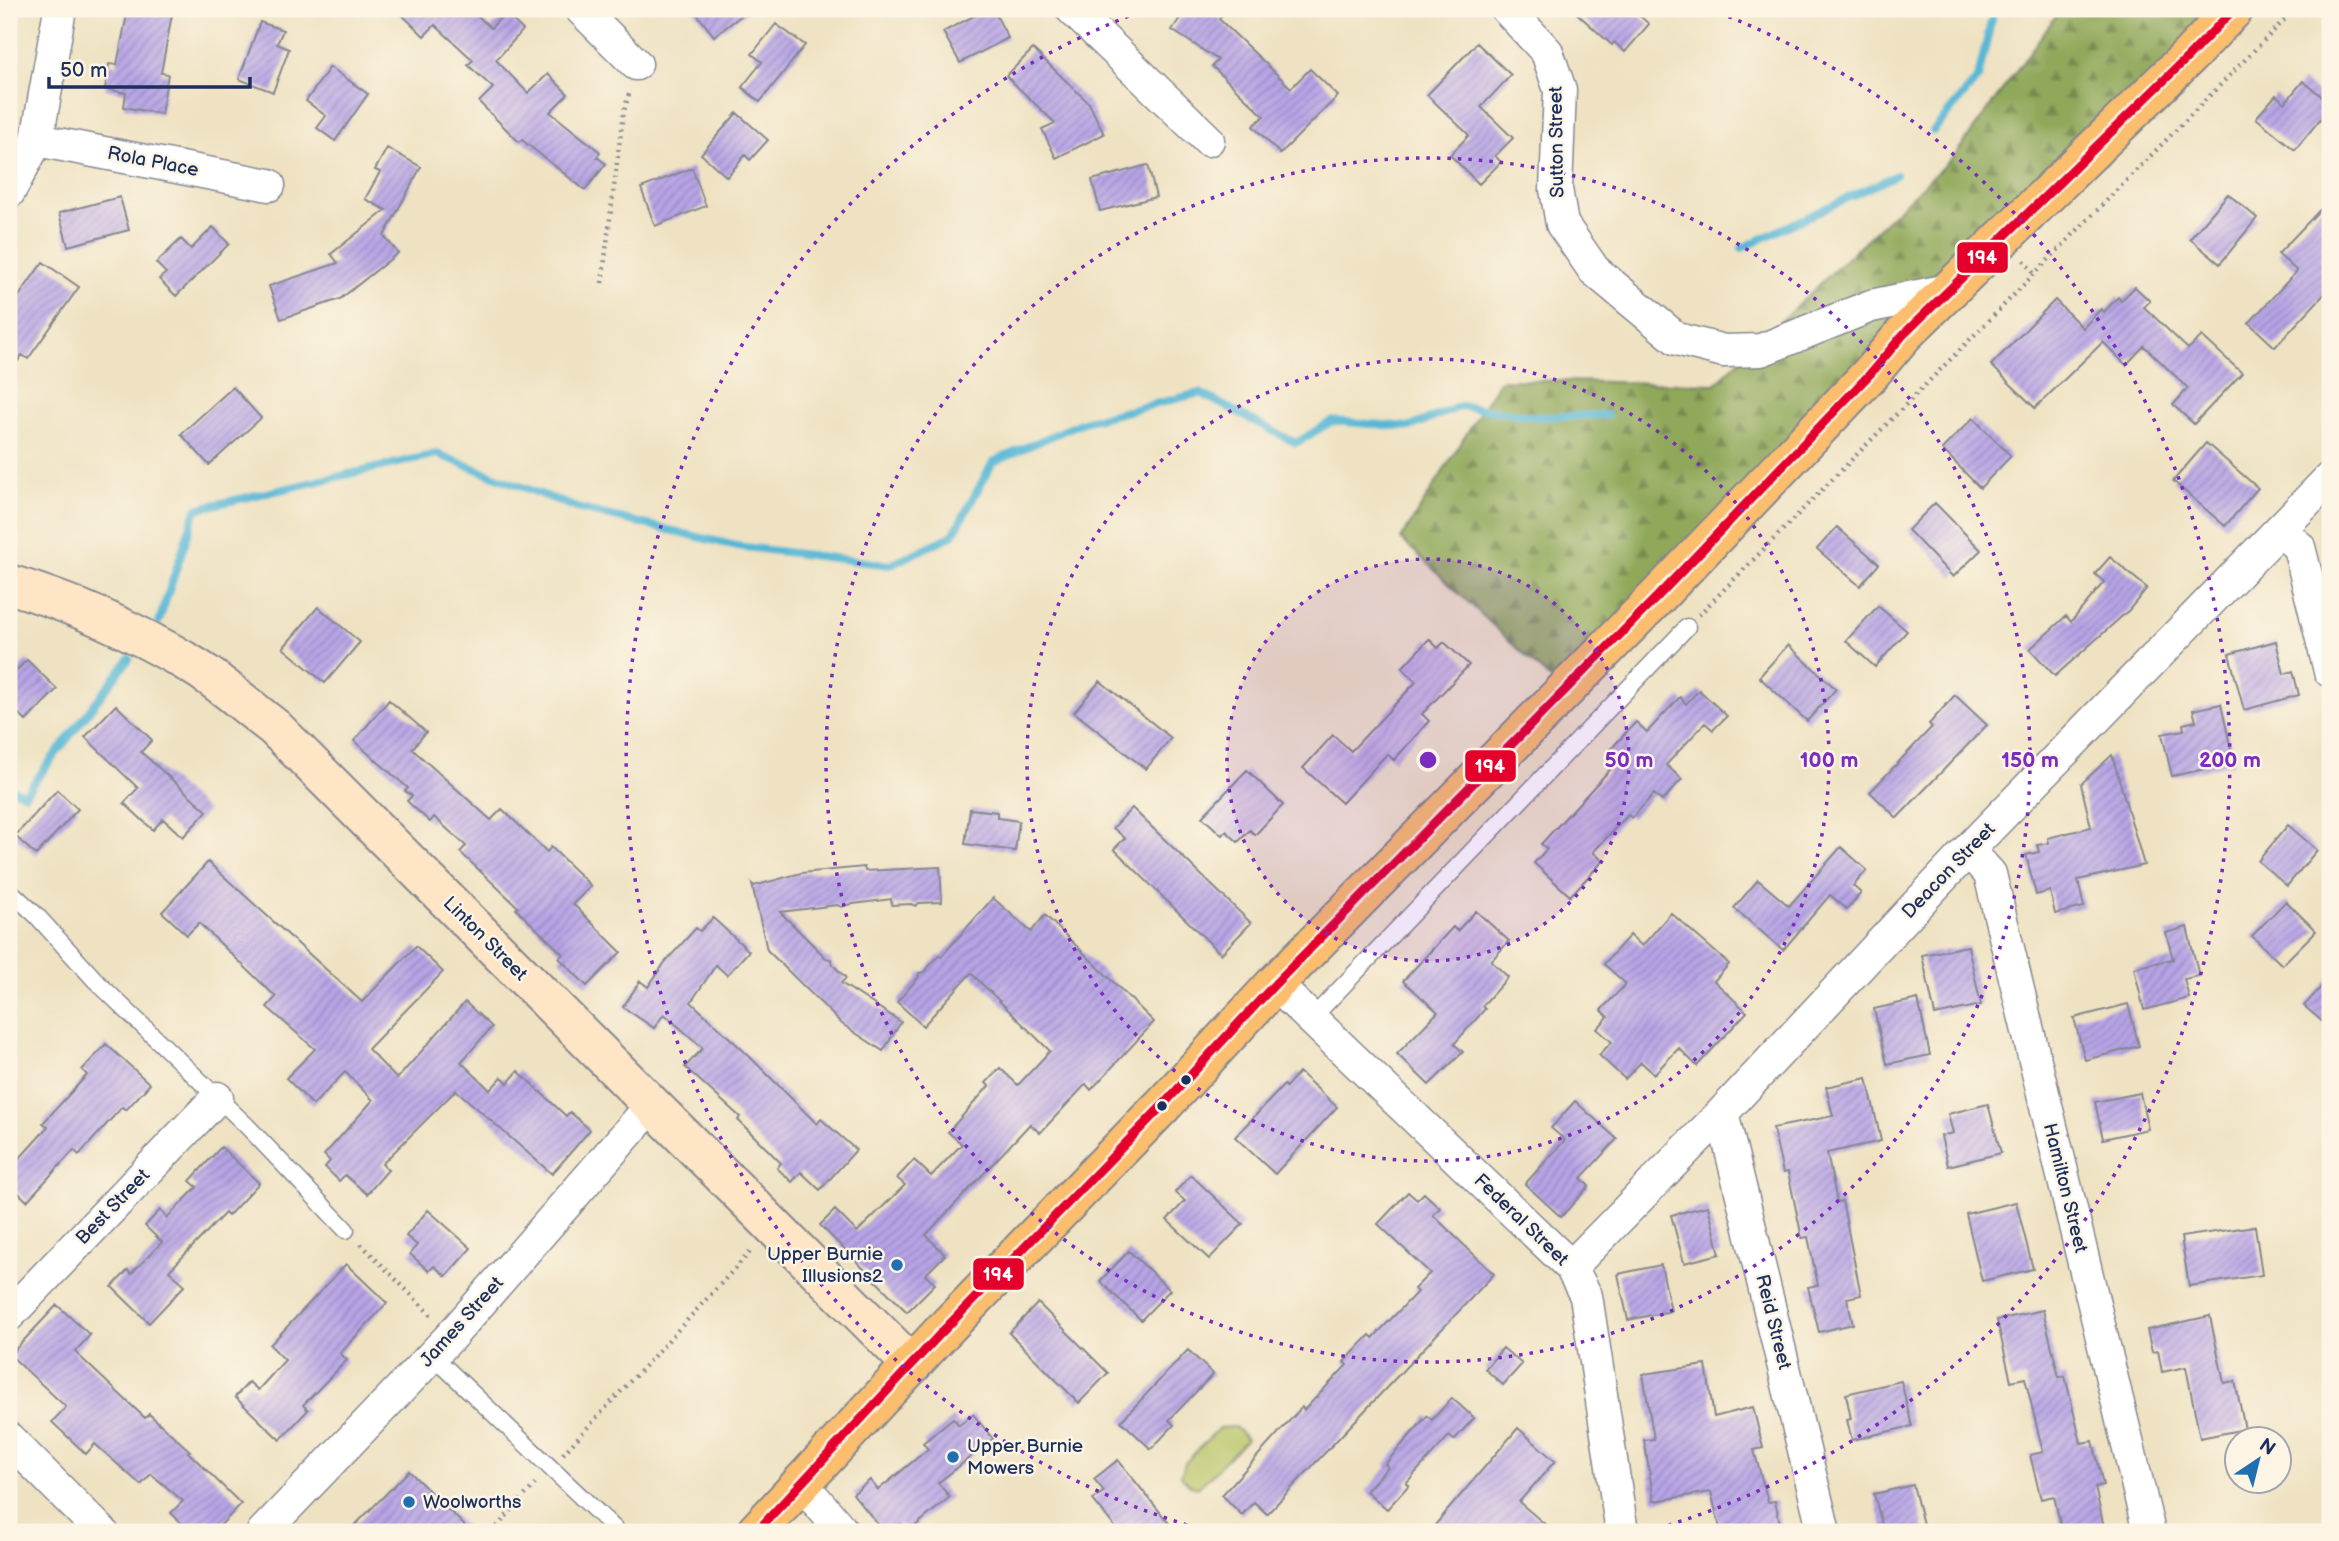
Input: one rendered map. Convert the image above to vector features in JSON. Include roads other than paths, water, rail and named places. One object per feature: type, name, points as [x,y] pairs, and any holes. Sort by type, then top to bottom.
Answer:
[{"type":"highway","points":[[756,1532],[1275,984],[1657,597],[1870,374],[1903,335],[2234,9]]},
{"type":"street","points":[[9,192],[37,140],[60,9]]},
{"type":"street","points":[[581,9],[636,64]]},
{"type":"street","points":[[1072,9],[1208,140]]},
{"type":"street","name":"Sutton Street","points":[[1507,9],[1547,52],[1560,90],[1556,190],[1562,224],[1594,270],[1677,339],[1724,351],[1761,349],[1871,306],[1948,290]]},
{"type":"street","name":"Rola Place","points":[[37,140],[269,185]]},
{"type":"street","name":"Deacon Street","points":[[1571,1267],[1721,1113],[1968,850],[2330,478]]},
{"type":"street","points":[[2281,531],[2299,547],[2330,671]]},
{"type":"street","name":"Linton Street","points":[[9,584],[44,595],[118,626],[194,666],[274,727],[912,1365]]},
{"type":"street","name":"Hamilton Street","points":[[1968,850],[1990,874],[2149,1532]]},
{"type":"street","name":"Federal Street","points":[[1275,984],[1313,1017],[1571,1267],[1587,1296],[1622,1532]]},
{"type":"street","name":"Best Street","points":[[9,1315],[218,1098]]},
{"type":"street","name":"James Street","points":[[263,1532],[442,1345],[652,1105]]},
{"type":"street","name":"Reid Street","points":[[1721,1113],[1824,1532]]},
{"type":"street","points":[[9,1439],[102,1532]]},
{"type":"street","points":[[802,1484],[843,1532]]},
{"type":"lane","points":[[1313,1017],[1687,627]]},
{"type":"lane","points":[[9,890],[37,916],[96,981],[218,1098],[346,1230]]},
{"type":"lane","points":[[442,1345],[550,1468],[618,1532]]},
{"type":"waterway","points":[[1933,131],[1978,78],[1994,9]]},
{"type":"waterway","points":[[1742,248],[1896,175]]},
{"type":"waterway","points":[[159,621],[196,509],[437,454],[577,508],[736,546],[890,565],[953,535],[993,462],[1083,422],[1200,393],[1296,443],[1332,421],[1410,427],[1461,406],[1538,417],[1607,415]]},
{"type":"waterway","points":[[9,788],[25,794],[129,659]]},
{"type":"place","name":"Upper Burnie Illusions2","points":[[897,1265]]},
{"type":"place","name":"Upper Burnie Mowers","points":[[953,1457]]},
{"type":"place","name":"Woolworths","points":[[409,1502]]}]
